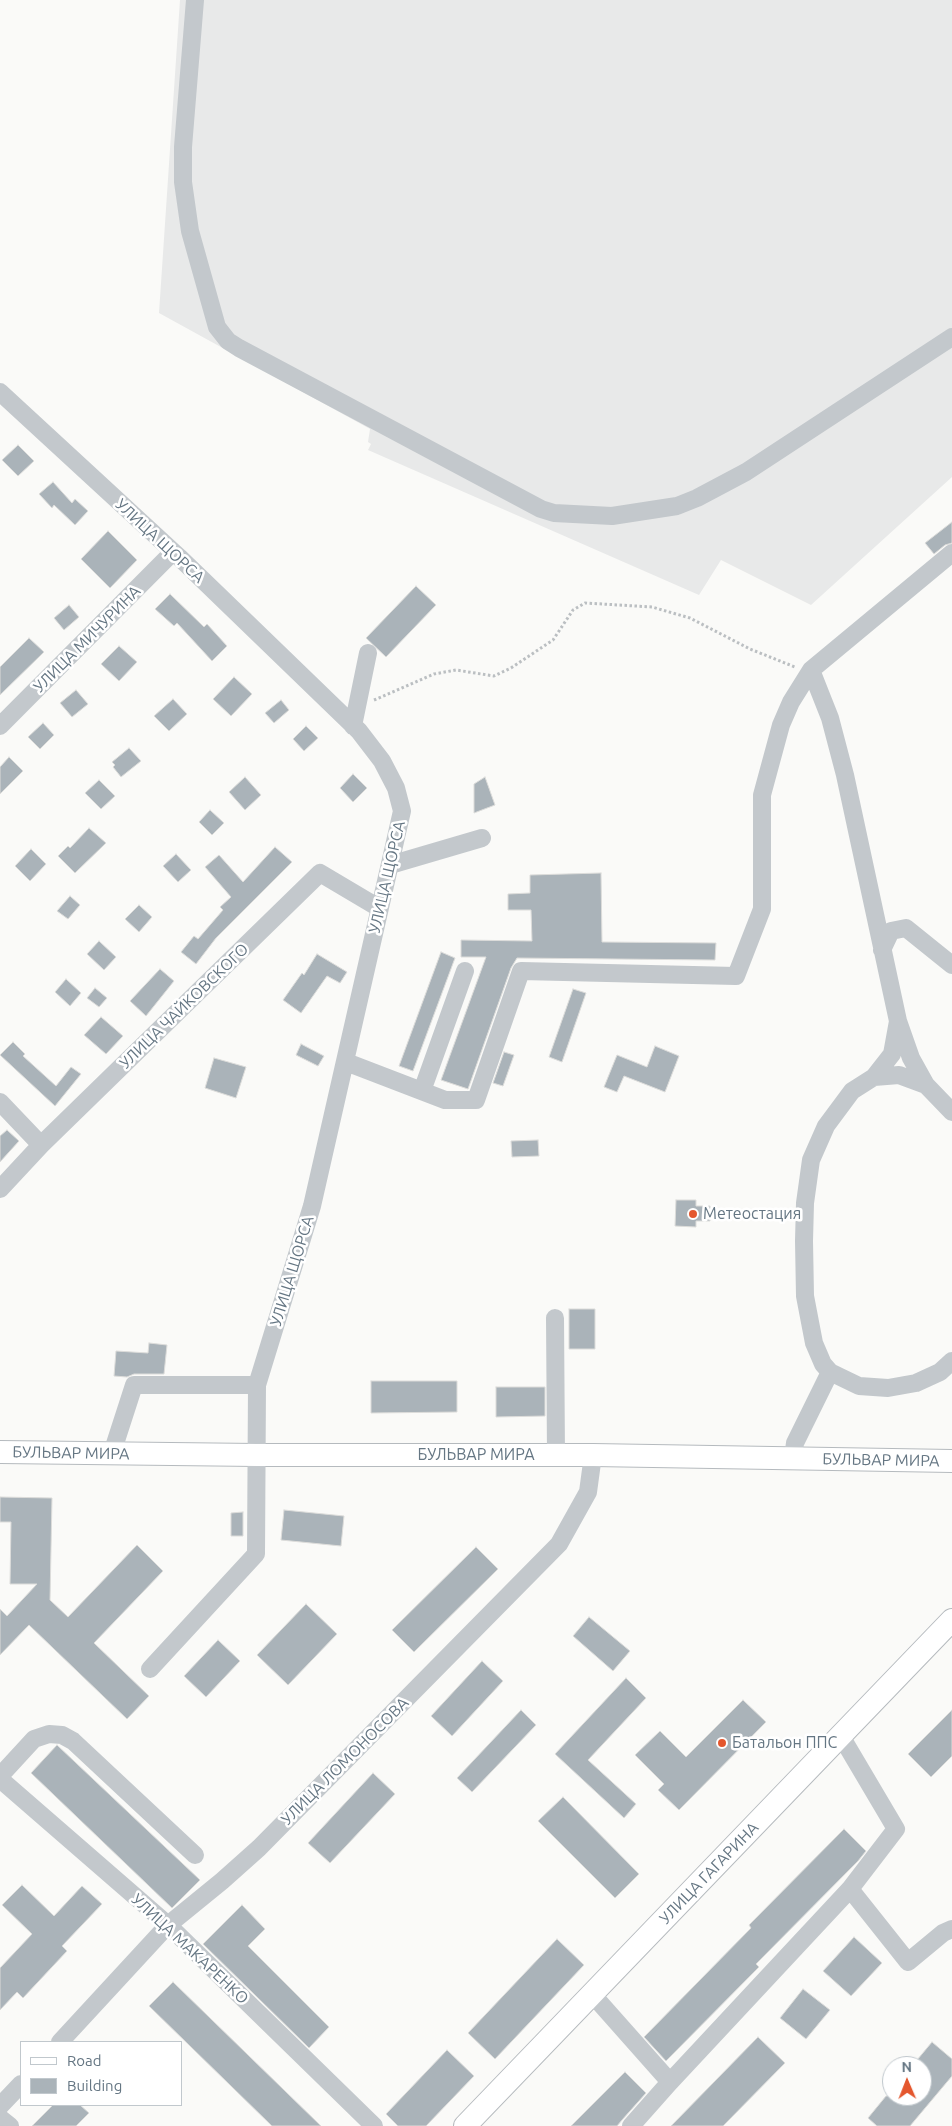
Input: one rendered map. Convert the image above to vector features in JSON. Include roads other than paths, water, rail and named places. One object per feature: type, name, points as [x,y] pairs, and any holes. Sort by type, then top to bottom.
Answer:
[{"type":"main road","name":"БУЛЬВАР МИРА","points":[[0,1452],[257,1455],[593,1455],[952,1462]]},
{"type":"main road","name":"УЛИЦА ГАГАРИНА","points":[[473,2123],[592,1994],[952,1620]]},
{"type":"street","points":[[195,0],[183,147],[183,182],[190,231],[218,327],[228,341],[239,348],[542,509],[554,513],[612,516],[677,506],[697,498],[746,472],[952,337]]},
{"type":"street","name":"УЛИЦА ЩОРСА","points":[[0,392],[173,552],[353,726],[382,761],[396,788],[402,811],[312,1206],[257,1384],[256,1554],[150,1669]]},
{"type":"street","name":"УЛИЦА МИЧУРИНА","points":[[0,726],[173,552]]},
{"type":"street","points":[[346,1062],[446,1100],[476,1100],[521,971],[736,976],[762,909],[762,794],[781,725],[791,702],[810,672],[952,552]]},
{"type":"street","points":[[353,726],[368,653]]},
{"type":"street","points":[[810,672],[830,718],[845,775],[898,1021],[911,1058],[926,1085],[952,1112]]},
{"type":"street","points":[[390,865],[482,838]]},
{"type":"street","name":"УЛИЦА ЧАЙКОВСКОГО","points":[[0,1189],[41,1145],[320,873],[379,908]]},
{"type":"street","points":[[882,950],[891,931],[906,928],[952,965]]},
{"type":"street","points":[[422,1091],[465,971]]},
{"type":"street","points":[[898,1021],[892,1054],[874,1076],[852,1091],[826,1126],[811,1160],[805,1203],[806,1296],[814,1343],[823,1364],[830,1372],[859,1386],[888,1388],[916,1382],[940,1372],[952,1361]]},
{"type":"street","points":[[874,1076],[899,1075],[926,1085]]},
{"type":"street","points":[[0,1102],[41,1145]]},
{"type":"street","points":[[554,1318],[556,1455]]},
{"type":"street","points":[[793,1458],[795,1443],[830,1372]]},
{"type":"street","points":[[112,1453],[134,1384],[257,1384]]},
{"type":"street","name":"УЛИЦА ЛОМОНОСОВА","points":[[61,2041],[168,1926],[259,1848],[559,1544],[588,1492],[593,1455]]},
{"type":"street","points":[[0,1778],[34,1739],[49,1734],[62,1735],[73,1741],[195,1855]]},
{"type":"street","points":[[631,2126],[850,1889],[896,1829],[841,1736]]},
{"type":"street","name":"УЛИЦА МАКАРЕНКО","points":[[0,1778],[168,1926],[374,2126]]},
{"type":"street","points":[[850,1889],[908,1962],[943,1933],[952,1929]]},
{"type":"street","points":[[592,1994],[670,2082]]},
{"type":"street","points":[[0,2106],[20,2085]]},
{"type":"street","points":[[0,2118],[10,2126]]},
{"type":"place","name":"Метеостация","points":[[693,1214]]},
{"type":"place","name":"Батальон ППС","points":[[722,1743]]}]
